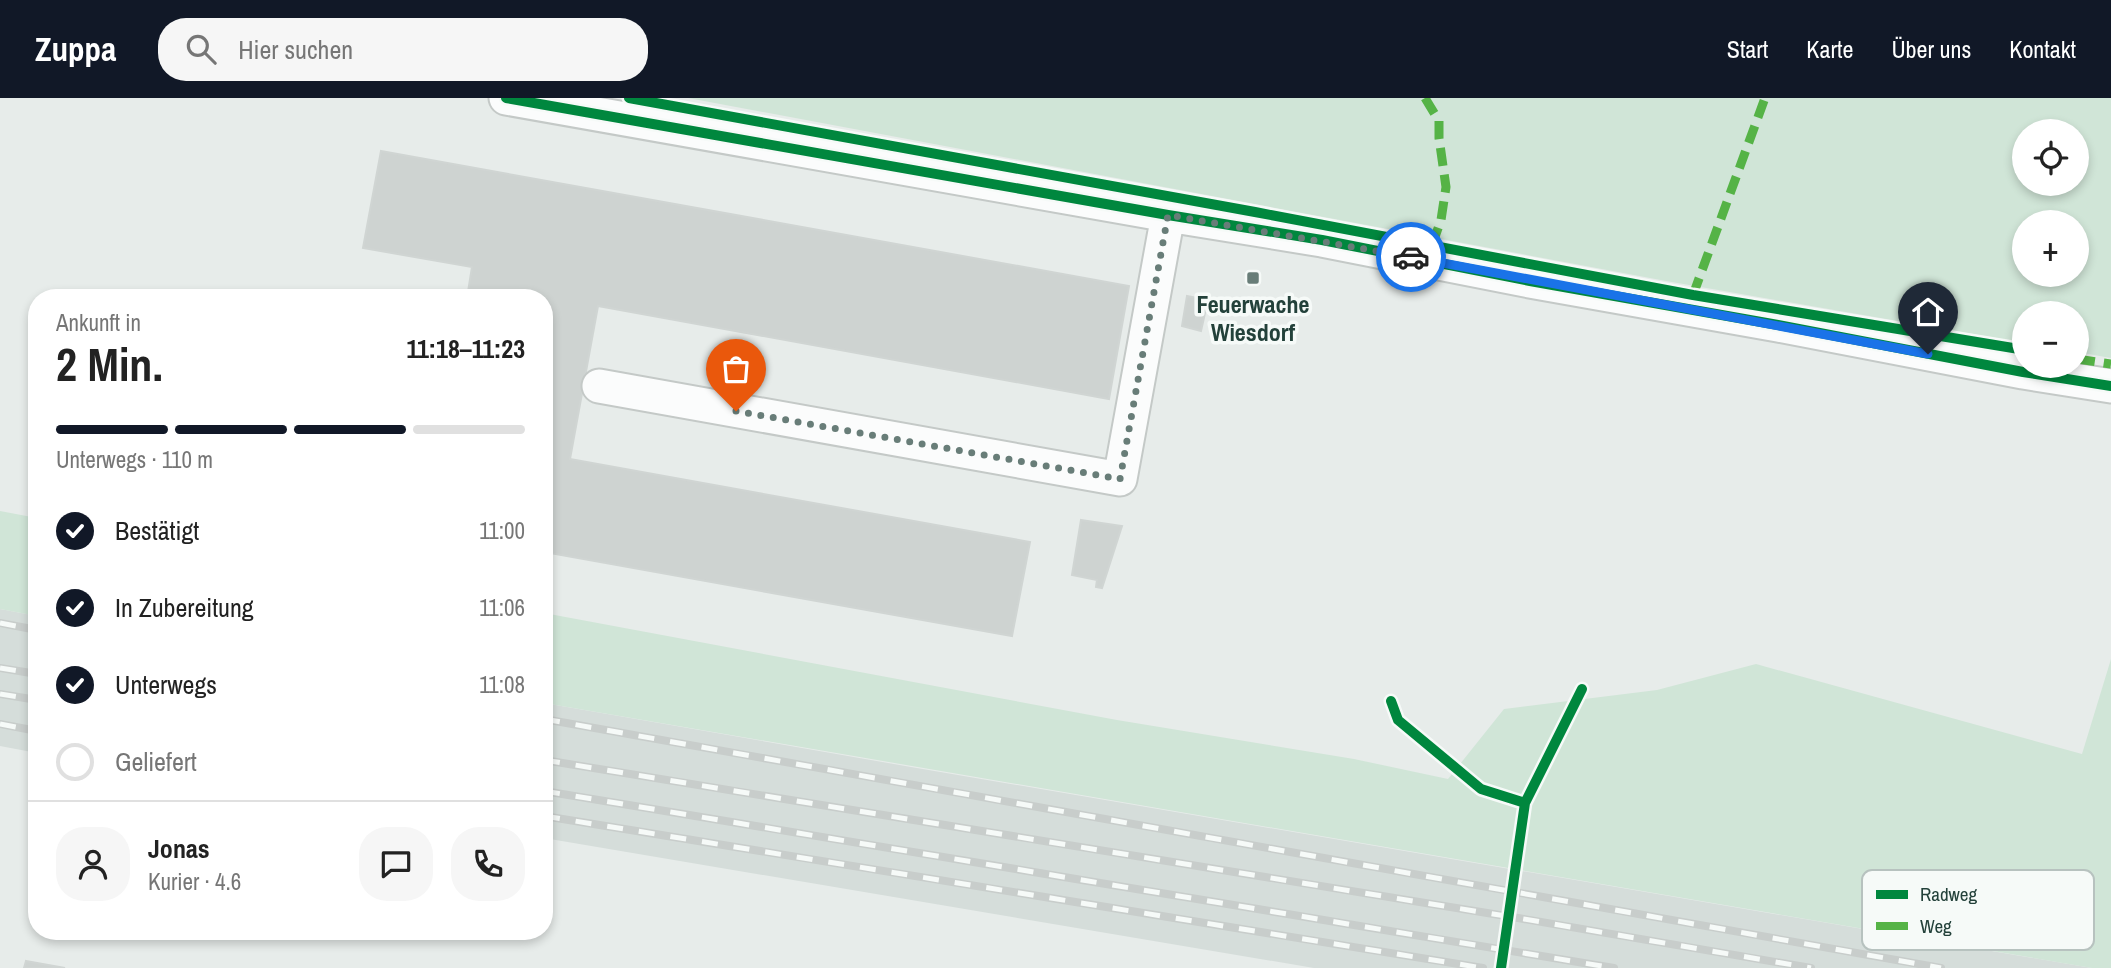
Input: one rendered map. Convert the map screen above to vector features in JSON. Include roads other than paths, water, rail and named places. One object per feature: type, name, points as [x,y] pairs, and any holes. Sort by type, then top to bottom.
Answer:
[{"type":"street","points":[[506,98],[1334,243],[2023,372],[2111,386]]},
{"type":"street","points":[[598,386],[1120,479],[1168,215]]},
{"type":"railway","points":[[0,623],[28,628]]},
{"type":"railway","points":[[0,668],[28,673]]},
{"type":"railway","points":[[0,694],[28,699]]},
{"type":"railway","points":[[553,721],[1941,968]]},
{"type":"railway","points":[[0,724],[28,729]]},
{"type":"railway","points":[[553,761],[1811,968]]},
{"type":"railway","points":[[553,792],[1614,968]]},
{"type":"railway","points":[[553,817],[1483,968]]},
{"type":"place","name":"Feuerwache Wiesdorf","points":[[1253,278]]}]
